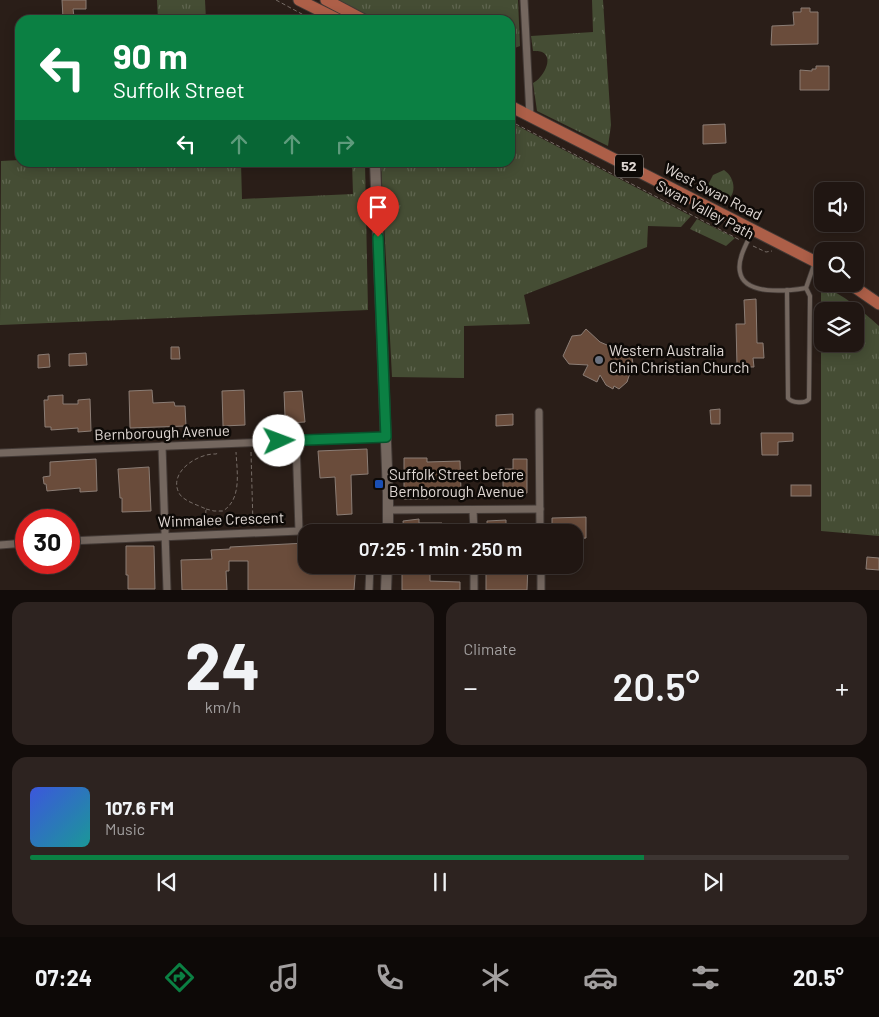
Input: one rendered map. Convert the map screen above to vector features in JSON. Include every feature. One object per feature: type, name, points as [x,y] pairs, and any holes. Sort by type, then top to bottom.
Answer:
[{"type":"main road","points":[[299,0],[329,15]]},
{"type":"main road","points":[[326,0],[354,15]]},
{"type":"main road","name":"West Swan Road","points":[[515,108],[814,260]]},
{"type":"main road","points":[[862,292],[879,304]]},
{"type":"street","points":[[524,0],[530,116]]},
{"type":"street","points":[[375,167],[388,524]]},
{"type":"street","points":[[539,412],[540,524]]},
{"type":"street","name":"Bernborough Avenue","points":[[0,453],[386,437]]},
{"type":"street","points":[[296,441],[299,524]]},
{"type":"street","points":[[162,446],[167,590]]},
{"type":"street","points":[[388,510],[540,509]]},
{"type":"street","points":[[474,510],[474,524]]},
{"type":"street","name":"Winmalee Crescent","points":[[80,540],[298,531]]},
{"type":"street","points":[[0,545],[15,544]]},
{"type":"street","points":[[368,590],[369,574]]},
{"type":"street","points":[[386,590],[387,574]]},
{"type":"street","points":[[474,574],[474,590]]},
{"type":"street","points":[[541,574],[541,590]]},
{"type":"lane","points":[[753,230],[741,260],[740,273],[747,284],[758,290],[806,288]]},
{"type":"lane","points":[[806,288],[814,273]]},
{"type":"lane","points":[[787,290],[788,398],[793,401],[804,402],[809,399],[810,296],[806,288]]},
{"type":"path","points":[[276,0],[304,15]]},
{"type":"path","name":"Swan Valley Path","points":[[515,124],[747,243],[766,252],[774,251]]},
{"type":"path","points":[[251,445],[253,526]]},
{"type":"path","points":[[222,449],[216,454],[206,454],[192,461],[181,471],[176,482],[179,494],[187,500],[214,511],[223,511],[232,502],[237,491],[236,448]]},
{"type":"path","points":[[205,527],[206,509]]},
{"type":"green space","points":[[157,0],[205,0],[206,15],[158,15]]},
{"type":"green space","points":[[337,0],[518,0],[520,46],[515,48],[515,15],[363,15]]},
{"type":"green space","points":[[592,0],[603,0],[611,125],[608,146],[537,111],[533,83],[537,81],[546,68],[547,59],[546,55],[542,52],[533,51],[531,36],[593,32]]},
{"type":"green space","points":[[515,125],[691,216],[681,227],[648,226],[647,247],[524,295],[530,324],[464,326],[464,378],[392,377],[381,167],[515,167]]},
{"type":"green space","points":[[15,160],[15,167],[241,167],[242,199],[353,194],[352,167],[365,167],[368,310],[0,325],[1,161]]},
{"type":"green space","points":[[724,170],[731,178],[734,188],[731,196],[722,202],[708,195],[705,191],[713,175]]},
{"type":"green space","points":[[697,219],[735,238],[726,246],[690,229]]},
{"type":"green space","points":[[821,292],[834,292],[851,302],[821,302]]},
{"type":"green space","points":[[864,312],[879,326],[879,536],[821,531],[821,352],[864,352]]},
{"type":"building","points":[[62,0],[86,0],[86,9],[73,9],[74,15],[63,15]]},
{"type":"building","points":[[801,8],[810,8],[810,12],[818,12],[818,44],[771,45],[772,26],[794,25],[793,12],[801,12]]},
{"type":"building","points":[[816,66],[829,66],[829,90],[800,90],[800,70],[812,71],[812,69],[816,69]]},
{"type":"building","points":[[725,124],[726,143],[703,144],[703,125]]},
{"type":"building","points":[[756,299],[757,343],[763,343],[764,358],[753,358],[754,367],[739,367],[737,366],[736,324],[745,324],[744,300]]},
{"type":"building","name":"Western Australia Chin Christian Church","points":[[586,329],[600,342],[631,352],[633,364],[627,382],[619,389],[614,386],[613,389],[606,385],[600,375],[597,382],[583,375],[588,365],[569,364],[563,356],[572,336],[581,335]]},
{"type":"building","points":[[171,347],[179,347],[180,359],[171,359]]},
{"type":"building","points":[[86,353],[87,365],[69,366],[69,354]]},
{"type":"building","points":[[49,354],[50,367],[38,368],[38,355]]},
{"type":"building","points":[[152,390],[153,403],[174,402],[175,406],[185,406],[186,426],[130,428],[129,391]]},
{"type":"building","points":[[244,390],[245,425],[223,426],[222,391]]},
{"type":"building","points":[[302,391],[305,422],[288,423],[288,416],[285,416],[284,392]]},
{"type":"building","points":[[63,395],[63,404],[78,404],[78,400],[90,399],[91,431],[78,432],[78,428],[51,430],[51,427],[45,427],[44,400],[48,400],[48,396]]},
{"type":"building","points":[[720,409],[720,424],[711,424],[710,410]]},
{"type":"building","points":[[513,414],[513,425],[496,426],[496,415]]},
{"type":"building","points":[[761,433],[793,433],[793,441],[778,442],[778,455],[762,455]]},
{"type":"building","points":[[367,449],[368,474],[351,475],[352,514],[337,515],[335,477],[320,478],[318,451]]},
{"type":"building","points":[[404,458],[427,458],[427,462],[460,461],[461,490],[448,490],[448,494],[428,495],[428,499],[404,499]]},
{"type":"building","points":[[96,459],[97,491],[80,492],[80,488],[47,491],[43,477],[50,476],[50,462]]},
{"type":"building","points":[[513,459],[527,459],[527,493],[503,493],[503,469],[513,469]]},
{"type":"building","points":[[149,467],[151,511],[122,512],[118,469]]},
{"type":"building","points":[[791,485],[811,485],[811,496],[791,496]]},
{"type":"building","points":[[586,517],[586,538],[583,538],[583,524],[552,524],[552,518]]},
{"type":"building","points":[[419,519],[419,523],[442,524],[403,524],[403,521]]},
{"type":"building","points":[[506,520],[506,524],[487,524],[487,521]]},
{"type":"building","points":[[298,543],[298,574],[355,574],[354,590],[248,590],[248,561],[229,561],[229,571],[226,571],[227,590],[182,590],[181,560],[212,559],[211,550],[230,549],[230,547]]},
{"type":"building","points":[[126,546],[154,546],[155,589],[128,589]]},
{"type":"building","points":[[867,557],[879,558],[879,570],[866,569]]},
{"type":"building","points":[[402,574],[430,574],[430,581],[460,582],[460,590],[402,590]]},
{"type":"building","points":[[486,574],[528,574],[527,590],[486,590]]},
{"type":"place","name":"Western Australia Chin Christian Church","points":[[599,360]]},
{"type":"place","name":"Suffolk Street before Bernborough Avenue","points":[[379,484]]},
{"type":"route","points":[[279,441],[386,437],[378,237]]}]
